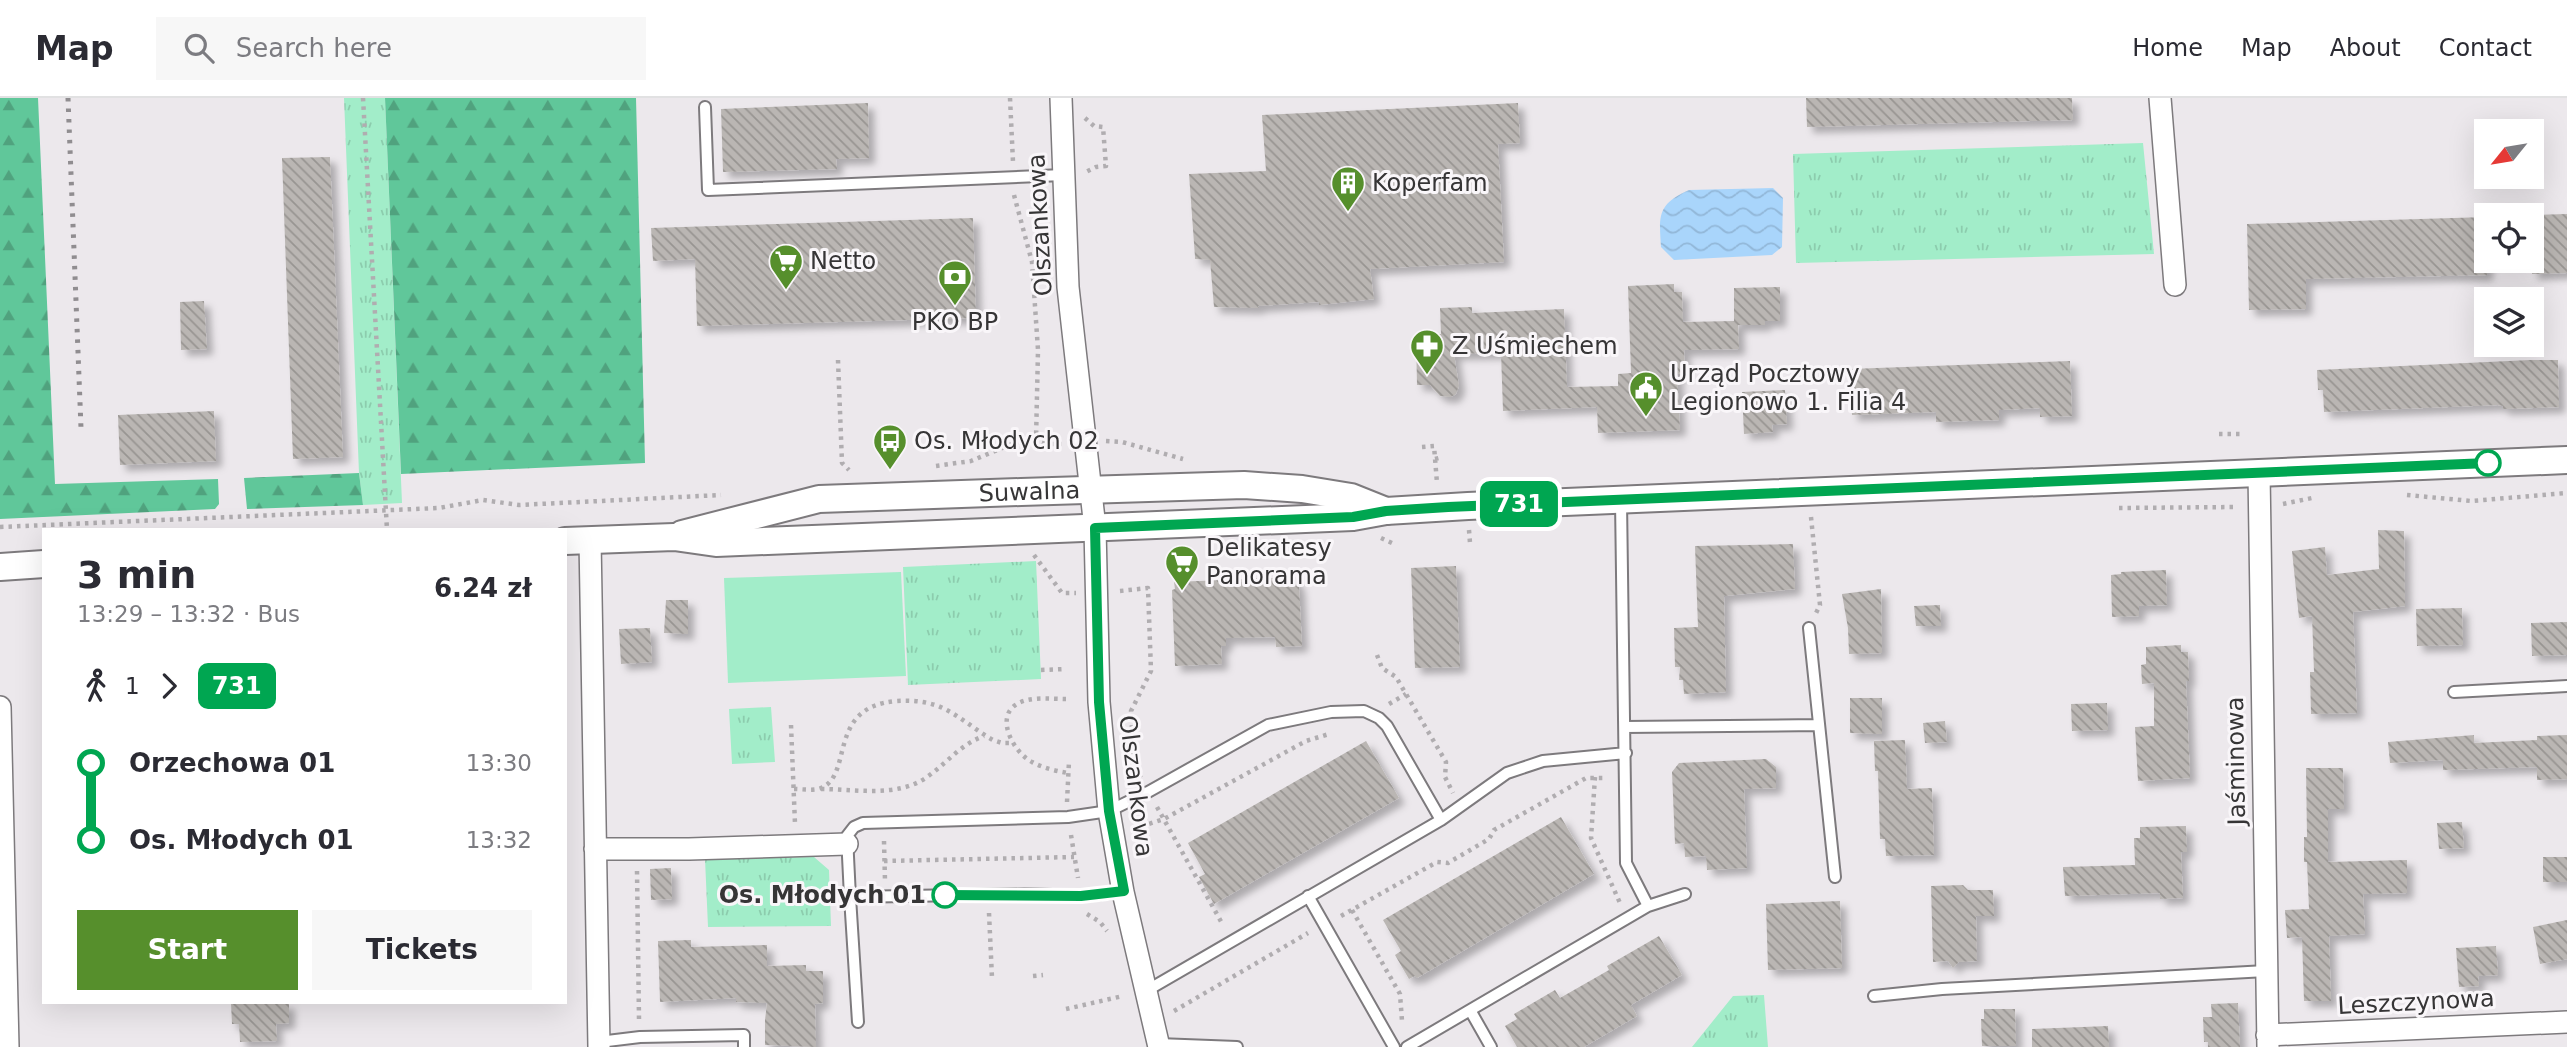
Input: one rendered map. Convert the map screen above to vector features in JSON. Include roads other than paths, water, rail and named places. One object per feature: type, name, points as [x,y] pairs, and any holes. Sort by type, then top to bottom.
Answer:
[{"type":"street","name":"Olszankowa","points":[[1061,98],[1068,287],[1095,528],[1099,702],[1109,811],[1158,1045]]},
{"type":"street","points":[[2160,98],[2175,285]]},
{"type":"street","name":"Suwalna","points":[[578,541],[674,537],[716,543],[1095,528],[1353,517],[1386,511],[1621,500],[2567,460]]},
{"type":"street","name":"Jaśminowa","points":[[2259,473],[2267,1041]]},
{"type":"street","name":"Suwalna","points":[[674,537],[819,499],[1244,485],[1351,496],[1386,511]]},
{"type":"street","points":[[578,541],[595,849],[598,1045]]},
{"type":"street","points":[[0,566],[42,564]]},
{"type":"street","points":[[0,707],[8,1047]]},
{"type":"street","points":[[595,849],[847,844]]},
{"type":"street","name":"Leszczynowa","points":[[2267,1041],[2567,1022]]},
{"type":"lane","points":[[705,107],[708,190],[1063,175]]},
{"type":"lane","points":[[1621,500],[1626,863],[1648,906]]},
{"type":"lane","points":[[1809,628],[1835,877]]},
{"type":"lane","points":[[2454,692],[2567,686]]},
{"type":"lane","points":[[858,1021],[847,844],[850,832],[858,825],[1068,817],[1109,811],[1268,725],[1331,712],[1364,711],[1379,718],[1387,726],[1441,820]]},
{"type":"lane","points":[[1625,727],[1819,726]]},
{"type":"lane","points":[[1146,991],[1441,820],[1507,773],[1524,765],[1578,756],[1626,753]]},
{"type":"lane","points":[[850,897],[1024,894],[1081,896],[1124,891]]},
{"type":"lane","points":[[1407,1047],[1648,906],[1685,894]]},
{"type":"lane","points":[[1308,896],[1394,1047]]},
{"type":"lane","points":[[1874,996],[1942,989],[2266,971]]},
{"type":"lane","points":[[1470,1010],[1491,1047]]},
{"type":"lane","points":[[598,1045],[640,1037],[744,1035],[744,1047]]},
{"type":"lane","points":[[1158,1045],[1237,1047]]},
{"type":"water","points":[[1773,188],[1783,198],[1782,247],[1772,255],[1674,260],[1661,247],[1662,212],[1671,200],[1679,195],[1689,190]]},
{"type":"railway","points":[[68,98],[81,428]]},
{"type":"place","name":"Koperfam","points":[[1348,213]]},
{"type":"place","name":"Netto","points":[[786,291]]},
{"type":"place","name":"PKO BP","points":[[955,307]]},
{"type":"place","name":"Z Uśmiechem","points":[[1427,376]]},
{"type":"place","name":"Urząd Pocztowy Legionowo 1. Filia 4","points":[[1646,418]]},
{"type":"place","name":"Os. Młodych 02","points":[[890,471]]},
{"type":"place","name":"Delikatesy Panorama","points":[[1182,592]]},
{"type":"place","name":"Os. Młodych 01","points":[[945,895]]}]
